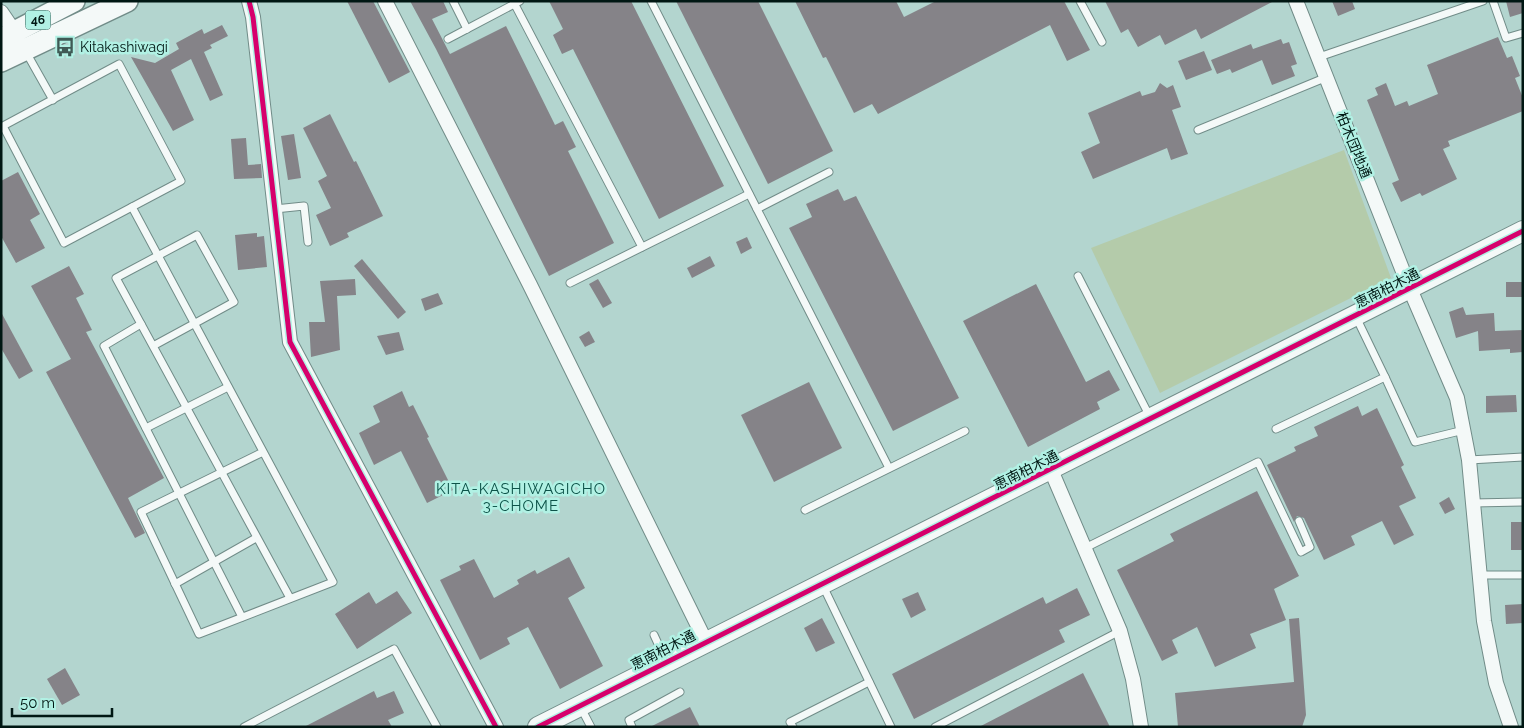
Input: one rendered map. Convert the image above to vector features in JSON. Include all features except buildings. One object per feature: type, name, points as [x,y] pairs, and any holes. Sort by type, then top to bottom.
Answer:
[{"type":"main road","name":"46","points":[[1,62],[13,40],[74,1]]},
{"type":"main road","name":"46","points":[[13,40],[127,1]]},
{"type":"street","points":[[249,1],[253,17],[290,342],[496,727]]},
{"type":"street","points":[[385,1],[530,285],[706,642]]},
{"type":"street","name":"柏木団地通","points":[[1296,1],[1410,289],[1457,398],[1469,460],[1484,620],[1496,683],[1510,727]]},
{"type":"street","points":[[1,12],[13,40]]},
{"type":"street","name":"恵南柏木通","points":[[538,727],[1523,231]]},
{"type":"street","points":[[1051,470],[1120,631],[1133,679],[1141,727]]},
{"type":"lane","points":[[453,1],[467,29]]},
{"type":"lane","points":[[651,1],[889,468]]},
{"type":"lane","points":[[1080,1],[1102,42]]},
{"type":"lane","points":[[1319,57],[1484,1]]},
{"type":"lane","points":[[1493,1],[1506,38],[1523,33]]},
{"type":"lane","points":[[448,39],[516,2],[642,247]]},
{"type":"lane","points":[[13,40],[53,100]]},
{"type":"lane","points":[[119,64],[181,181],[64,243],[3,126],[53,100],[119,64]]},
{"type":"lane","points":[[1198,130],[1327,77]]},
{"type":"lane","points":[[757,210],[829,172]]},
{"type":"lane","points":[[570,283],[750,194]]},
{"type":"lane","points":[[275,209],[304,206],[308,242]]},
{"type":"lane","points":[[132,207],[333,582],[199,634],[141,512],[263,452]]},
{"type":"lane","points":[[153,346],[234,302],[198,235],[116,278],[220,473],[290,598]]},
{"type":"lane","points":[[1078,276],[1151,419]]},
{"type":"lane","points":[[1355,316],[1415,442],[1464,430]]},
{"type":"lane","points":[[141,324],[104,346],[242,617]]},
{"type":"lane","points":[[1276,429],[1385,377]]},
{"type":"lane","points":[[146,428],[228,387]]},
{"type":"lane","points":[[805,510],[966,431]]},
{"type":"lane","points":[[1469,460],[1523,457]]},
{"type":"lane","points":[[1085,548],[1258,462],[1301,552],[1310,547],[1299,521]]},
{"type":"lane","points":[[1473,502],[1523,502]]},
{"type":"lane","points":[[175,584],[256,538]]},
{"type":"lane","points":[[1480,575],[1523,575]]},
{"type":"lane","points":[[822,584],[891,727]]},
{"type":"lane","points":[[935,727],[1120,631]]},
{"type":"lane","points":[[654,635],[666,661]]},
{"type":"lane","points":[[244,727],[394,649],[437,727]]},
{"type":"lane","points":[[793,727],[790,722],[869,682]]},
{"type":"lane","points":[[632,727],[629,720],[680,692]]},
{"type":"lane","points":[[580,705],[591,727]]},
{"type":"green space","points":[[1344,150],[1391,278],[1160,393],[1091,248]]},
{"type":"cycle path","points":[[249,1],[253,17],[290,342],[496,727]]},
{"type":"cycle path","points":[[538,727],[1523,231]]},
{"type":"place","name":"Kitakashiwagi","points":[[65,47]]},
{"type":"district","name":"KITA-KASHIWAGICHO 3-CHOME","points":[[521,498]]}]
